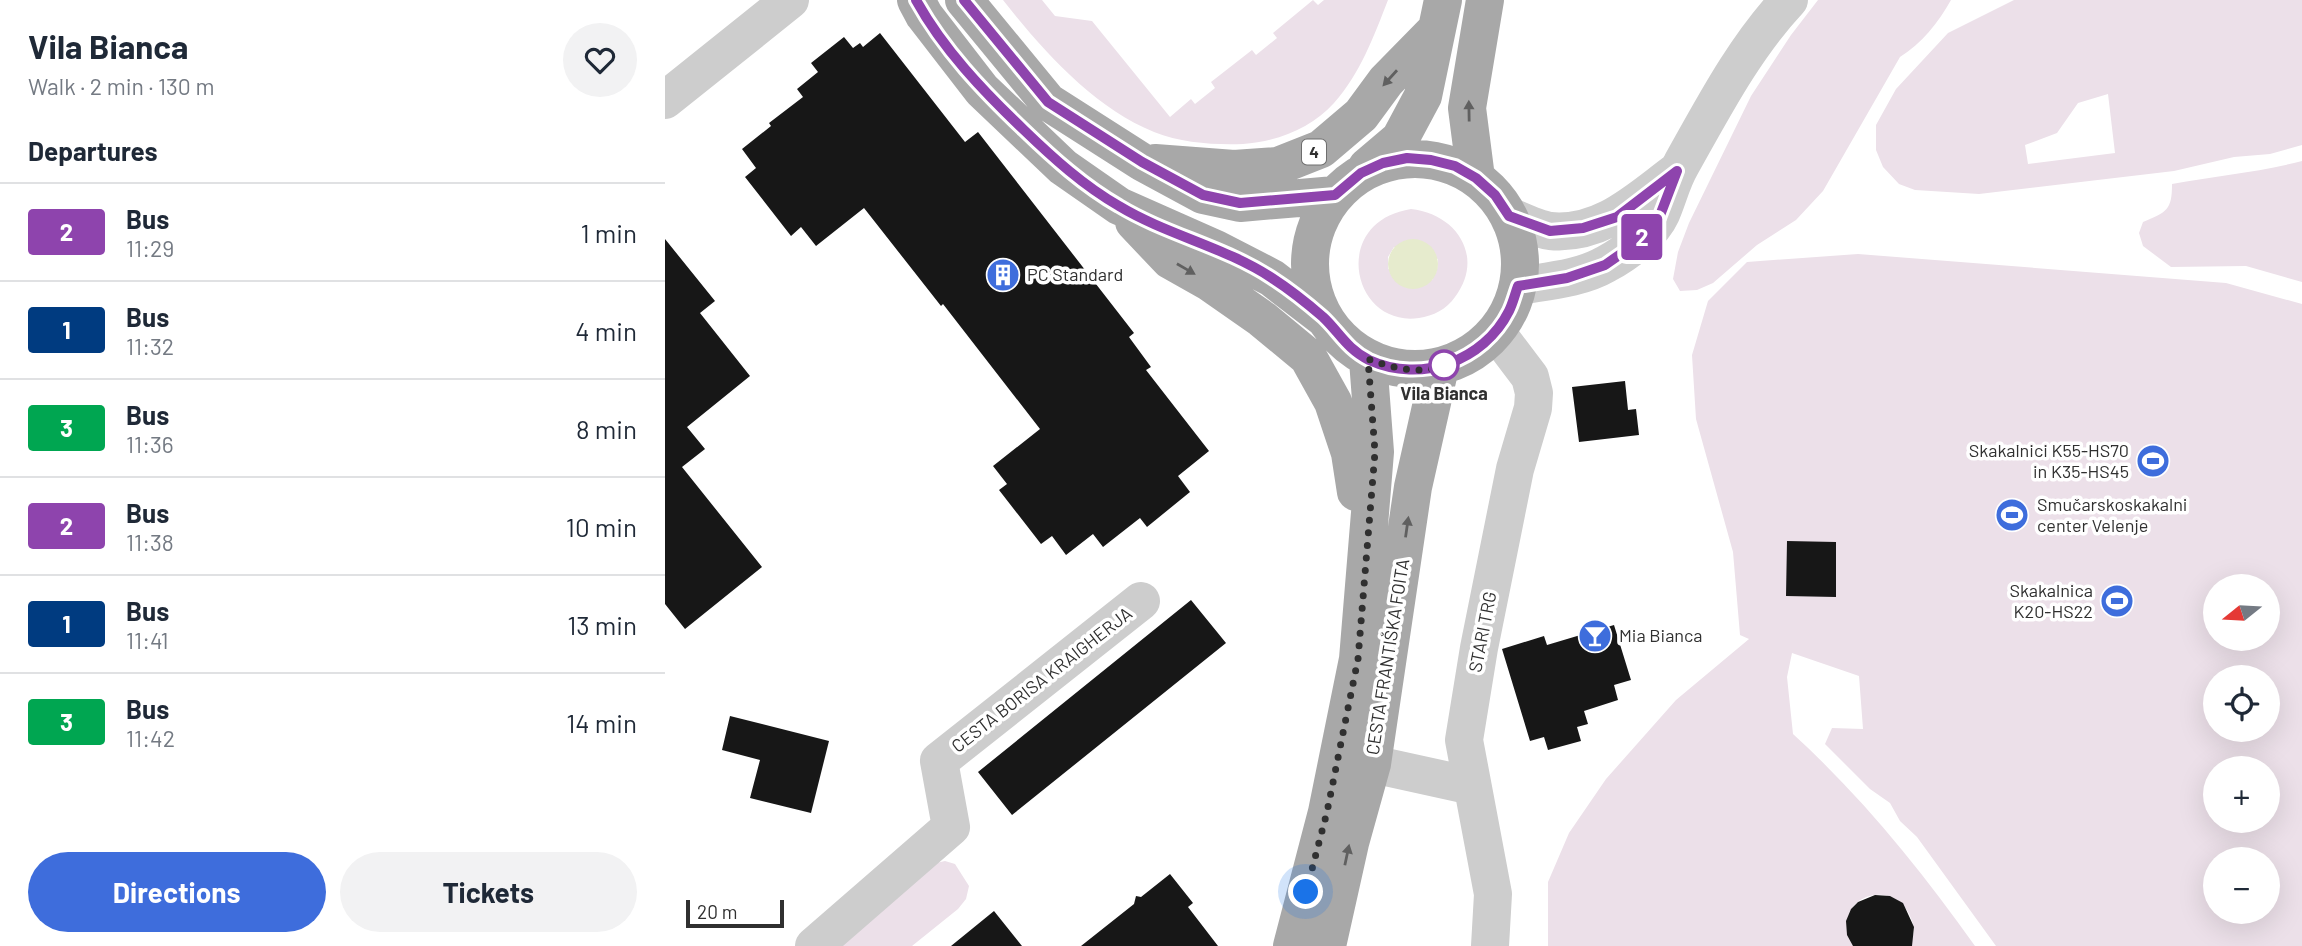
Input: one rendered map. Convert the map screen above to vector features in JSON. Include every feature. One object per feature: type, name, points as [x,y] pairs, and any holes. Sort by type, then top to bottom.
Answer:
[{"type":"main road","points":[[916,0],[924,15],[982,90],[1063,167],[1119,206],[1216,249],[1272,278],[1324,318],[1343,342],[1368,359],[1392,368],[1416,370],[1440,367],[1480,348],[1496,332],[1510,310],[1518,286],[1519,250],[1509,216],[1495,195],[1476,178],[1455,166],[1407,158],[1383,163],[1348,184],[1240,203],[1203,195],[1142,162],[1048,102],[964,0]]},
{"type":"main road","points":[[1476,178],[1467,108],[1485,0]]},
{"type":"main road","points":[[1324,318],[1311,288],[1309,254],[1317,223],[1348,184],[1400,139],[1423,96],[1440,14]]},
{"type":"main road","name":"4","points":[[1142,162],[1234,169],[1278,166],[1321,149],[1361,115],[1440,14]]},
{"type":"main road","name":"CESTA FRANTIŠKA FOITA","points":[[1119,206],[1171,260],[1209,282],[1262,319],[1308,358],[1333,402],[1350,453],[1366,553]]},
{"type":"main road","name":"CESTA FRANTIŠKA FOITA","points":[[1292,946],[1327,812],[1358,659],[1375,452],[1368,359]]},
{"type":"main road","name":"CESTA FRANTIŠKA FOITA","points":[[1327,946],[1371,764],[1413,487],[1440,367]]},
{"type":"street","points":[[665,100],[790,0]]},
{"type":"street","points":[[1518,286],[1567,278],[1605,265],[1638,242],[1659,218],[1677,171],[1727,83],[1789,0]]},
{"type":"street","points":[[1509,216],[1550,231],[1583,228],[1617,217],[1677,171]]},
{"type":"street","name":"STARI TRG","points":[[1490,946],[1493,894],[1464,740],[1479,648],[1515,469],[1534,408],[1530,377],[1496,332]]},
{"type":"street","name":"CESTA BORISA KRAIGHERJA","points":[[814,946],[951,827],[939,761],[1141,601]]},
{"type":"street","points":[[1371,764],[1472,786]]},
{"type":"shaded area","points":[[1003,0],[1042,0],[1055,16],[1092,21],[1170,117],[1191,99],[1195,104],[1215,88],[1211,82],[1252,50],[1256,55],[1277,38],[1273,33],[1313,0],[1318,5],[1324,0],[1388,0],[1359,67],[1343,92],[1325,112],[1315,120],[1280,137],[1255,143],[1232,144],[1165,136],[1111,108],[1090,93],[1052,57]]},
{"type":"shaded area","points":[[1818,0],[1951,0],[1929,32],[1900,57],[1823,191],[1796,220],[1757,245],[1713,283],[1697,290],[1680,291],[1673,279],[1678,252],[1689,223],[1751,96],[1791,35]]},
{"type":"shaded area","points":[[2014,0],[2302,0],[2302,145],[2270,154],[2234,157],[2174,171],[1979,194],[1915,190],[1899,184],[1883,167],[1876,150],[1876,125],[1896,89],[1948,33]],"holes":[[[2108,94],[2115,153],[2028,164],[2025,145],[2057,133],[2078,103]]]},
{"type":"shaded area","points":[[2302,161],[2302,282],[2246,266],[2171,267],[2143,246],[2139,233],[2143,222],[2167,209],[2171,200],[2172,184]]},
{"type":"shaded area","points":[[1411,209],[1427,213],[1453,228],[1461,240],[1467,267],[1464,282],[1452,301],[1439,311],[1419,318],[1396,317],[1378,307],[1365,291],[1359,272],[1360,252],[1368,233],[1385,218]],"holes":[[[1394,247],[1438,259],[1432,280],[1388,269],[1388,257]]]},
{"type":"shaded area","points":[[1413,239],[1431,246],[1438,264],[1431,282],[1413,289],[1395,282],[1388,264],[1395,246]]},
{"type":"shaded area","name":"Smučarskoskakalni center Velenje","points":[[1858,254],[2226,283],[2302,304],[2302,946],[1996,946],[1917,837],[1900,821],[1890,803],[1870,789],[1825,744],[1832,728],[1863,729],[1859,676],[1792,653],[1787,677],[1793,734],[1843,783],[1890,835],[1975,946],[1907,946],[1913,934],[1912,921],[1904,906],[1893,898],[1880,895],[1867,897],[1856,903],[1849,914],[1847,928],[1853,946],[1548,946],[1548,882],[1569,833],[1606,779],[1676,700],[1749,639],[1740,635],[1733,552],[1696,419],[1692,355],[1708,301],[1747,262]]},
{"type":"shaded area","points":[[945,861],[955,864],[969,886],[966,899],[958,909],[912,946],[833,946],[936,863]]},
{"type":"building","name":"PC Standard","points":[[880,33],[965,142],[978,132],[1134,333],[1129,337],[1151,367],[1146,370],[1209,451],[1178,476],[1190,492],[1147,527],[1140,518],[1103,547],[1093,534],[1066,555],[1052,536],[1041,544],[999,490],[1007,484],[993,466],[1040,429],[943,304],[941,306],[864,208],[816,246],[801,227],[791,236],[745,177],[756,168],[742,149],[771,126],[769,123],[803,97],[797,89],[818,72],[811,63],[844,37],[853,48],[860,43],[863,47]]},
{"type":"building","points":[[665,239],[715,301],[700,313],[750,376],[687,427],[705,449],[682,467],[762,567],[685,629],[665,604]]},
{"type":"building","points":[[1625,381],[1628,410],[1636,409],[1639,435],[1579,442],[1572,387]]},
{"type":"building","points":[[1787,541],[1836,542],[1836,597],[1786,596]]},
{"type":"building","points":[[1191,600],[1226,643],[1012,815],[978,772]]},
{"type":"building","points":[[1614,625],[1631,680],[1614,685],[1618,700],[1584,711],[1588,724],[1577,727],[1581,741],[1548,750],[1544,737],[1530,741],[1502,649],[1544,636],[1547,645]]},
{"type":"building","points":[[730,716],[829,741],[811,813],[750,798],[760,760],[722,750]]},
{"type":"building","points":[[1170,874],[1193,903],[1188,907],[1218,946],[1081,946],[1134,904],[1136,896],[1141,897]]},
{"type":"building","points":[[1875,895],[1890,896],[1903,903],[1914,927],[1912,946],[1853,946],[1847,935],[1846,921],[1851,909],[1858,902]]},
{"type":"building","points":[[994,911],[1022,946],[951,946]]},
{"type":"bus line","name":"2","points":[[916,0],[924,15],[982,90],[1063,167],[1119,206],[1216,249],[1272,278],[1324,318],[1343,342],[1368,359],[1392,368],[1416,370],[1440,367],[1461,359],[1480,348],[1496,332],[1510,310],[1518,286],[1567,278],[1605,265],[1638,242],[1659,218],[1677,171],[1617,217],[1583,228],[1550,231],[1509,216],[1495,195],[1476,178],[1455,166],[1431,160],[1407,158],[1383,163],[1361,173],[1335,195],[1240,203],[1203,195],[1142,162],[1048,102],[964,0]]},
{"type":"place","name":"PC Standard","points":[[1003,275]]},
{"type":"place","name":"Vila Bianca","points":[[1444,365]]},
{"type":"place","name":"Skakalnici K55-HS70 in K35-HS45","points":[[2153,461]]},
{"type":"place","name":"Smučarskoskakalni center Velenje","points":[[2012,515]]},
{"type":"place","name":"Skakalnica K20-HS22","points":[[2117,601]]},
{"type":"place","name":"Mia Bianca","points":[[1595,636]]},
{"type":"route","points":[[1306,892],[1327,812],[1358,659],[1375,452],[1368,359],[1392,368],[1416,370],[1444,365]]}]
